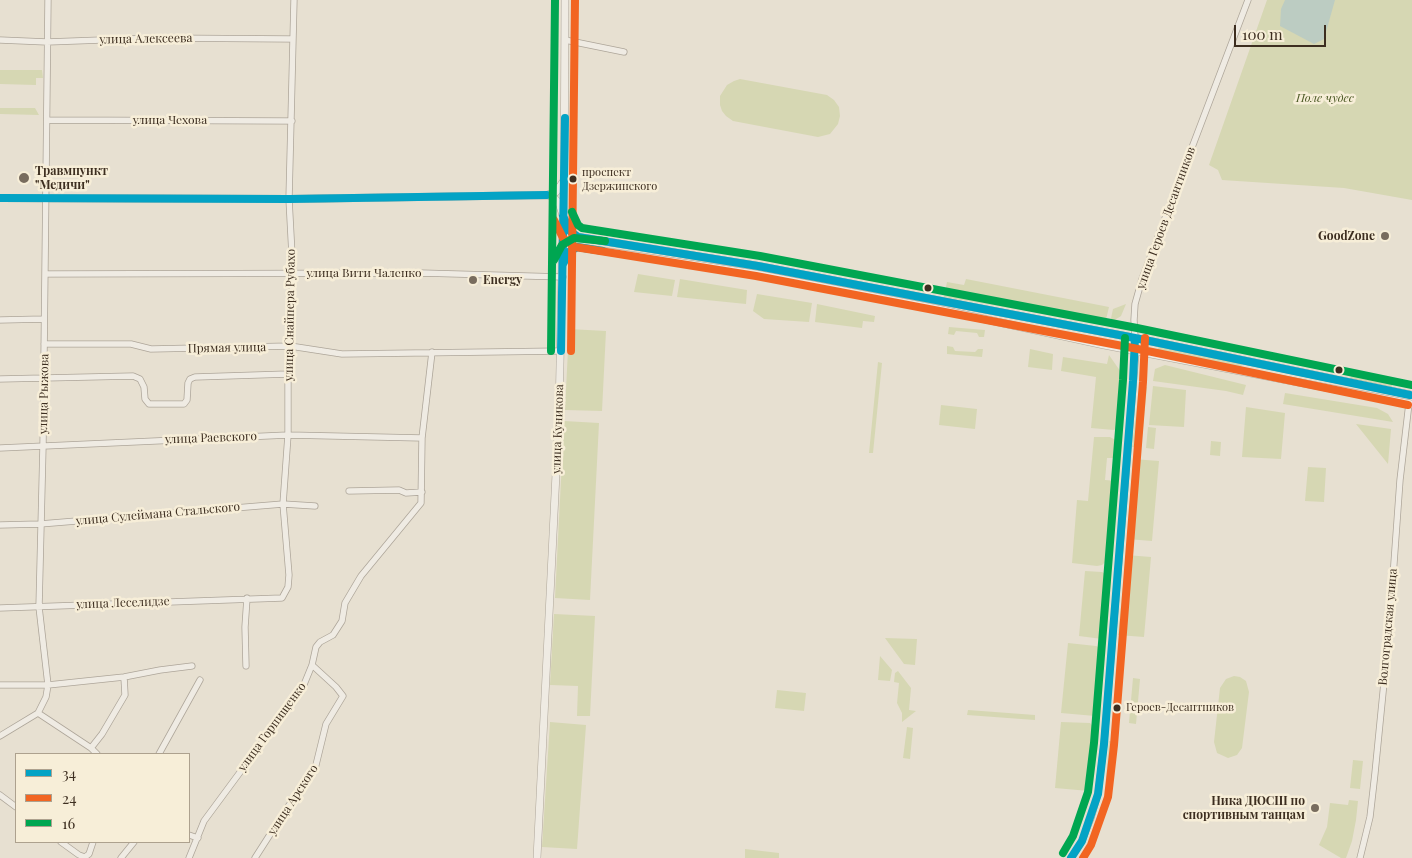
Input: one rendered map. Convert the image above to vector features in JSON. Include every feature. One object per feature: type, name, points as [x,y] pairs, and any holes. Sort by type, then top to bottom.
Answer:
[{"type":"street","name":"улица Рыжова","points":[[38,714],[46,697],[48,685],[39,607],[43,446],[48,0]]},
{"type":"street","name":"улица Снайпера Рубахо","points":[[282,598],[288,587],[289,575],[283,504],[288,435],[288,374],[293,274],[289,199],[294,0]]},
{"type":"street","name":"улица Куникова","points":[[537,858],[561,351],[564,241],[565,0]]},
{"type":"street","name":"улица Героев Десантников","points":[[1071,858],[1082,841],[1091,818],[1100,779],[1112,656],[1136,351],[1134,312],[1142,279],[1248,0]]},
{"type":"street","name":"улица Алексеева","points":[[0,40],[47,42],[156,38],[293,39]]},
{"type":"street","points":[[565,40],[624,52]]},
{"type":"street","name":"улица Чехова","points":[[47,120],[292,121]]},
{"type":"street","points":[[0,198],[289,199],[547,195],[556,192],[564,179]]},
{"type":"street","points":[[547,195],[553,197],[559,203],[570,231],[578,237]]},
{"type":"street","points":[[564,241],[578,237],[758,266],[1135,338],[1411,395]]},
{"type":"street","points":[[564,241],[577,248],[756,274],[1410,404]]},
{"type":"street","points":[[563,264],[569,252],[577,248]]},
{"type":"street","points":[[756,274],[758,266]]},
{"type":"street","name":"улица Вити Чаленко","points":[[45,274],[485,274],[563,277]]},
{"type":"street","points":[[0,320],[44,319]]},
{"type":"street","name":"Прямая улица","points":[[44,344],[131,344],[150,349],[290,346],[342,354],[561,351]]},
{"type":"street","name":"улица Горпищенко","points":[[189,858],[204,821],[303,687],[312,665],[316,647],[320,642],[333,635],[342,621],[346,603],[361,576],[421,503],[422,438],[432,352]]},
{"type":"street","points":[[0,380],[133,376],[140,379],[144,387],[145,400],[149,404],[184,404],[187,400],[188,383],[190,379],[195,377],[288,374]]},
{"type":"street","name":"Волгоградская улица","points":[[1360,858],[1370,817],[1375,772],[1388,641],[1400,480],[1411,395]]},
{"type":"street","name":"улица Раевского","points":[[0,448],[288,435],[422,438]]},
{"type":"street","points":[[349,491],[398,490],[422,492]]},
{"type":"street","name":"улица Сулеймана Стальского","points":[[0,525],[40,524],[283,504],[315,506]]},
{"type":"street","points":[[246,666],[245,627],[247,598]]},
{"type":"street","name":"улица Леселидзе","points":[[0,608],[282,598]]},
{"type":"street","name":"улица Арского","points":[[255,858],[315,769],[326,724],[343,696],[312,665]]},
{"type":"street","points":[[0,685],[48,685],[124,677],[192,666]]},
{"type":"street","points":[[91,748],[102,734],[125,695],[124,677]]},
{"type":"street","points":[[160,753],[200,680]]},
{"type":"street","points":[[0,736],[38,714],[96,753]]},
{"type":"street","points":[[0,794],[15,806]]},
{"type":"street","points":[[190,835],[198,838]]},
{"type":"street","points":[[62,843],[85,857],[89,854],[93,843]]},
{"type":"street","points":[[121,858],[133,843]]},
{"type":"green space","name":"Поле чудес","points":[[1267,0],[1412,0],[1412,200],[1344,188],[1222,180],[1218,170],[1209,165]]},
{"type":"green space","points":[[0,70],[42,70],[43,78],[36,78],[36,85],[0,84]]},
{"type":"green space","points":[[740,79],[827,95],[839,107],[840,116],[838,124],[830,134],[818,137],[733,121],[722,111],[720,96],[727,85]]},
{"type":"green space","points":[[0,108],[35,108],[39,115],[0,114]]},
{"type":"green space","points":[[638,274],[675,280],[672,296],[634,292]]},
{"type":"green space","points":[[680,279],[747,290],[746,304],[677,297]]},
{"type":"green space","points":[[966,279],[1109,307],[1105,324],[944,297],[947,282],[964,285]]},
{"type":"green space","points":[[757,294],[812,303],[809,322],[764,319],[753,311]]},
{"type":"green space","points":[[817,304],[875,316],[874,322],[863,321],[862,328],[815,322]]},
{"type":"green space","points":[[1126,304],[1121,316],[1110,323],[1113,309]]},
{"type":"green space","points":[[949,327],[985,330],[984,337],[979,337],[977,333],[956,331],[954,335],[948,334]]},
{"type":"green space","points":[[569,329],[606,331],[602,411],[565,410]]},
{"type":"green space","points":[[947,346],[953,347],[955,351],[975,352],[978,349],[983,349],[982,357],[947,354]]},
{"type":"green space","points":[[1158,347],[1242,364],[1241,368],[1157,351]]},
{"type":"green space","points":[[1030,349],[1053,354],[1052,370],[1028,367]]},
{"type":"green space","points":[[1109,355],[1123,375],[1125,384],[1122,424],[1114,430],[1091,428],[1096,377],[1061,371],[1063,357],[1107,364]]},
{"type":"green space","points":[[878,362],[882,363],[873,453],[869,453]]},
{"type":"green space","points":[[1165,365],[1246,385],[1243,395],[1153,381],[1155,369]]},
{"type":"green space","points":[[1351,375],[1392,383],[1392,387],[1350,379]]},
{"type":"green space","points":[[1139,386],[1147,387],[1141,448],[1132,447]]},
{"type":"green space","points":[[1153,386],[1186,390],[1184,427],[1149,425]]},
{"type":"green space","points":[[1285,393],[1377,408],[1388,414],[1393,422],[1283,404]]},
{"type":"green space","points":[[941,405],[977,409],[975,429],[939,425]]},
{"type":"green space","points":[[1246,407],[1285,413],[1281,459],[1242,457]]},
{"type":"green space","points":[[564,421],[599,423],[590,600],[555,598]]},
{"type":"green space","points":[[1356,424],[1391,429],[1388,464]]},
{"type":"green space","points":[[1148,427],[1156,428],[1154,449],[1146,448]]},
{"type":"green space","points":[[1094,437],[1110,437],[1119,442],[1117,458],[1107,458],[1105,480],[1117,481],[1112,556],[1102,565],[1097,566],[1072,563],[1077,500],[1088,501]]},
{"type":"green space","points":[[1211,441],[1221,442],[1220,456],[1210,455]]},
{"type":"green space","points":[[1133,459],[1159,461],[1152,541],[1127,539]]},
{"type":"green space","points":[[1308,467],[1326,468],[1324,502],[1305,501]]},
{"type":"green space","points":[[1126,555],[1151,557],[1144,637],[1118,635]]},
{"type":"green space","points":[[1085,571],[1102,572],[1110,576],[1111,579],[1106,635],[1102,639],[1079,636]]},
{"type":"green space","points":[[554,614],[595,616],[590,716],[577,716],[578,686],[550,685]]},
{"type":"green space","points":[[885,638],[917,639],[915,665],[904,664]]},
{"type":"green space","points":[[1068,643],[1096,646],[1101,648],[1104,653],[1099,712],[1095,716],[1061,713]]},
{"type":"green space","points":[[880,656],[892,670],[890,681],[878,680]]},
{"type":"green space","points":[[898,671],[911,688],[909,710],[916,711],[902,722],[902,713],[897,703],[899,683],[894,682],[895,673]]},
{"type":"green space","points":[[1234,676],[1246,681],[1249,692],[1242,748],[1237,755],[1228,758],[1217,753],[1214,742],[1220,688],[1226,679]]},
{"type":"green space","points":[[1133,678],[1140,679],[1136,724],[1129,723]]},
{"type":"green space","points":[[777,690],[806,693],[804,711],[775,708]]},
{"type":"green space","points":[[968,710],[1035,715],[1035,720],[967,715]]},
{"type":"green space","points":[[550,722],[586,725],[577,849],[542,847]]},
{"type":"green space","points":[[1061,722],[1090,723],[1096,730],[1089,791],[1055,788]]},
{"type":"green space","points":[[907,727],[913,728],[910,759],[903,758]]},
{"type":"green space","points":[[1109,741],[1116,741],[1112,786],[1106,778]]},
{"type":"green space","points":[[1353,760],[1363,761],[1360,789],[1350,788]]},
{"type":"green space","points":[[1349,800],[1358,801],[1356,820],[1346,858],[1341,858],[1319,845],[1327,827],[1330,803],[1348,805]]},
{"type":"green space","points":[[745,849],[779,853],[779,858],[745,858]]},
{"type":"shaded area","points":[[1285,0],[1335,0],[1324,39],[1314,44],[1280,26],[1281,9]]},
{"type":"transit line","name":"16","points":[[551,351],[555,0]]},
{"type":"transit line","name":"24","points":[[571,351],[575,0]]},
{"type":"transit line","name":"34","points":[[561,351],[565,118]]},
{"type":"transit line","name":"34","points":[[0,198],[289,199],[547,195]]},
{"type":"transit line","name":"16","points":[[572,212],[578,225],[582,228],[760,256],[1137,328],[1412,385]]},
{"type":"transit line","name":"34","points":[[563,216],[570,231],[578,237],[758,266],[1135,338],[1410,395]]},
{"type":"transit line","name":"24","points":[[554,220],[563,238],[575,247],[756,276],[1133,348],[1408,405]]},
{"type":"transit line","name":"16","points":[[554,260],[562,245],[574,238],[605,241]]},
{"type":"transit line","name":"34","points":[[563,264],[569,252],[577,247],[603,251]]},
{"type":"transit line","name":"16","points":[[1063,853],[1073,836],[1088,792],[1094,743],[1125,338]]},
{"type":"transit line","name":"34","points":[[1071,858],[1082,841],[1098,794],[1104,744],[1135,338]]},
{"type":"transit line","name":"24","points":[[1083,858],[1091,845],[1108,797],[1114,745],[1145,338]]},
{"type":"place","name":"Травмпункт \"Медичи\"","points":[[24,178]]},
{"type":"place","name":"проспект Дзержинского","points":[[573,179]]},
{"type":"place","name":"GoodZone","points":[[1385,236]]},
{"type":"place","name":"Energy","points":[[473,280]]},
{"type":"place","name":"Героев-Десантников","points":[[1117,708]]},
{"type":"place","name":"Ника ДЮСШ по спортивным танцам","points":[[1315,808]]}]
